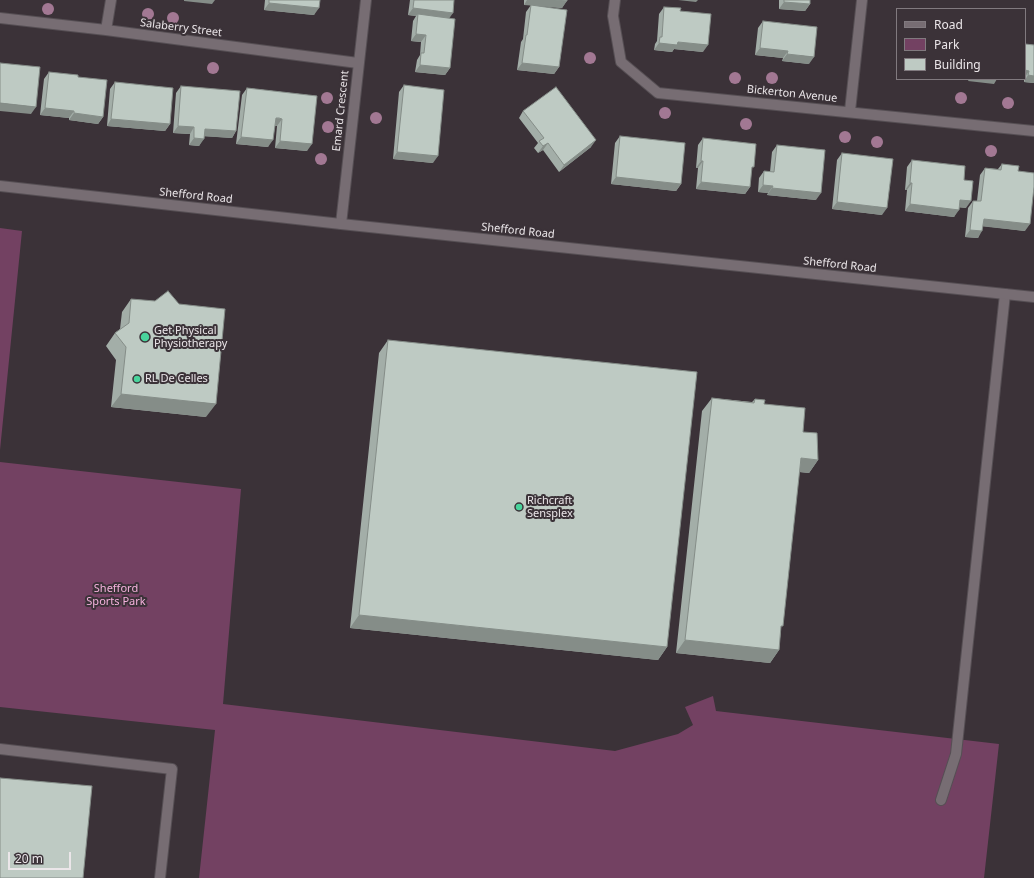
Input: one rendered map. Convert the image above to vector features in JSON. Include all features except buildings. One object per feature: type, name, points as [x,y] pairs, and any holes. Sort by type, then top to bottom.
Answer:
[{"type":"street","points":[[106,30],[111,0]]},
{"type":"street","name":"Emard Crescent","points":[[341,224],[366,0]]},
{"type":"street","name":"Bickerton Avenue","points":[[615,0],[613,16],[621,62],[658,92],[1034,131]]},
{"type":"street","points":[[850,112],[862,0]]},
{"type":"street","name":"Salaberry Street","points":[[0,18],[106,30],[358,63]]},
{"type":"street","name":"Shefford Road","points":[[0,186],[341,224],[1034,297]]},
{"type":"street","points":[[941,800],[956,754],[1005,294]]},
{"type":"street","points":[[0,749],[172,769],[160,878]]},
{"type":"green space","points":[[0,228],[22,231],[0,450]]},
{"type":"green space","name":"Shefford Sports Park","points":[[0,462],[241,489],[223,704],[615,751],[678,734],[693,725],[685,707],[713,696],[716,711],[999,744],[984,878],[199,878],[215,730],[0,707]]},
{"type":"place","name":"Get Physical Physiotherapy","points":[[145,337]]},
{"type":"place","name":"RL De Celles","points":[[137,379]]},
{"type":"place","name":"Richcraft Sensplex","points":[[519,507]]}]
